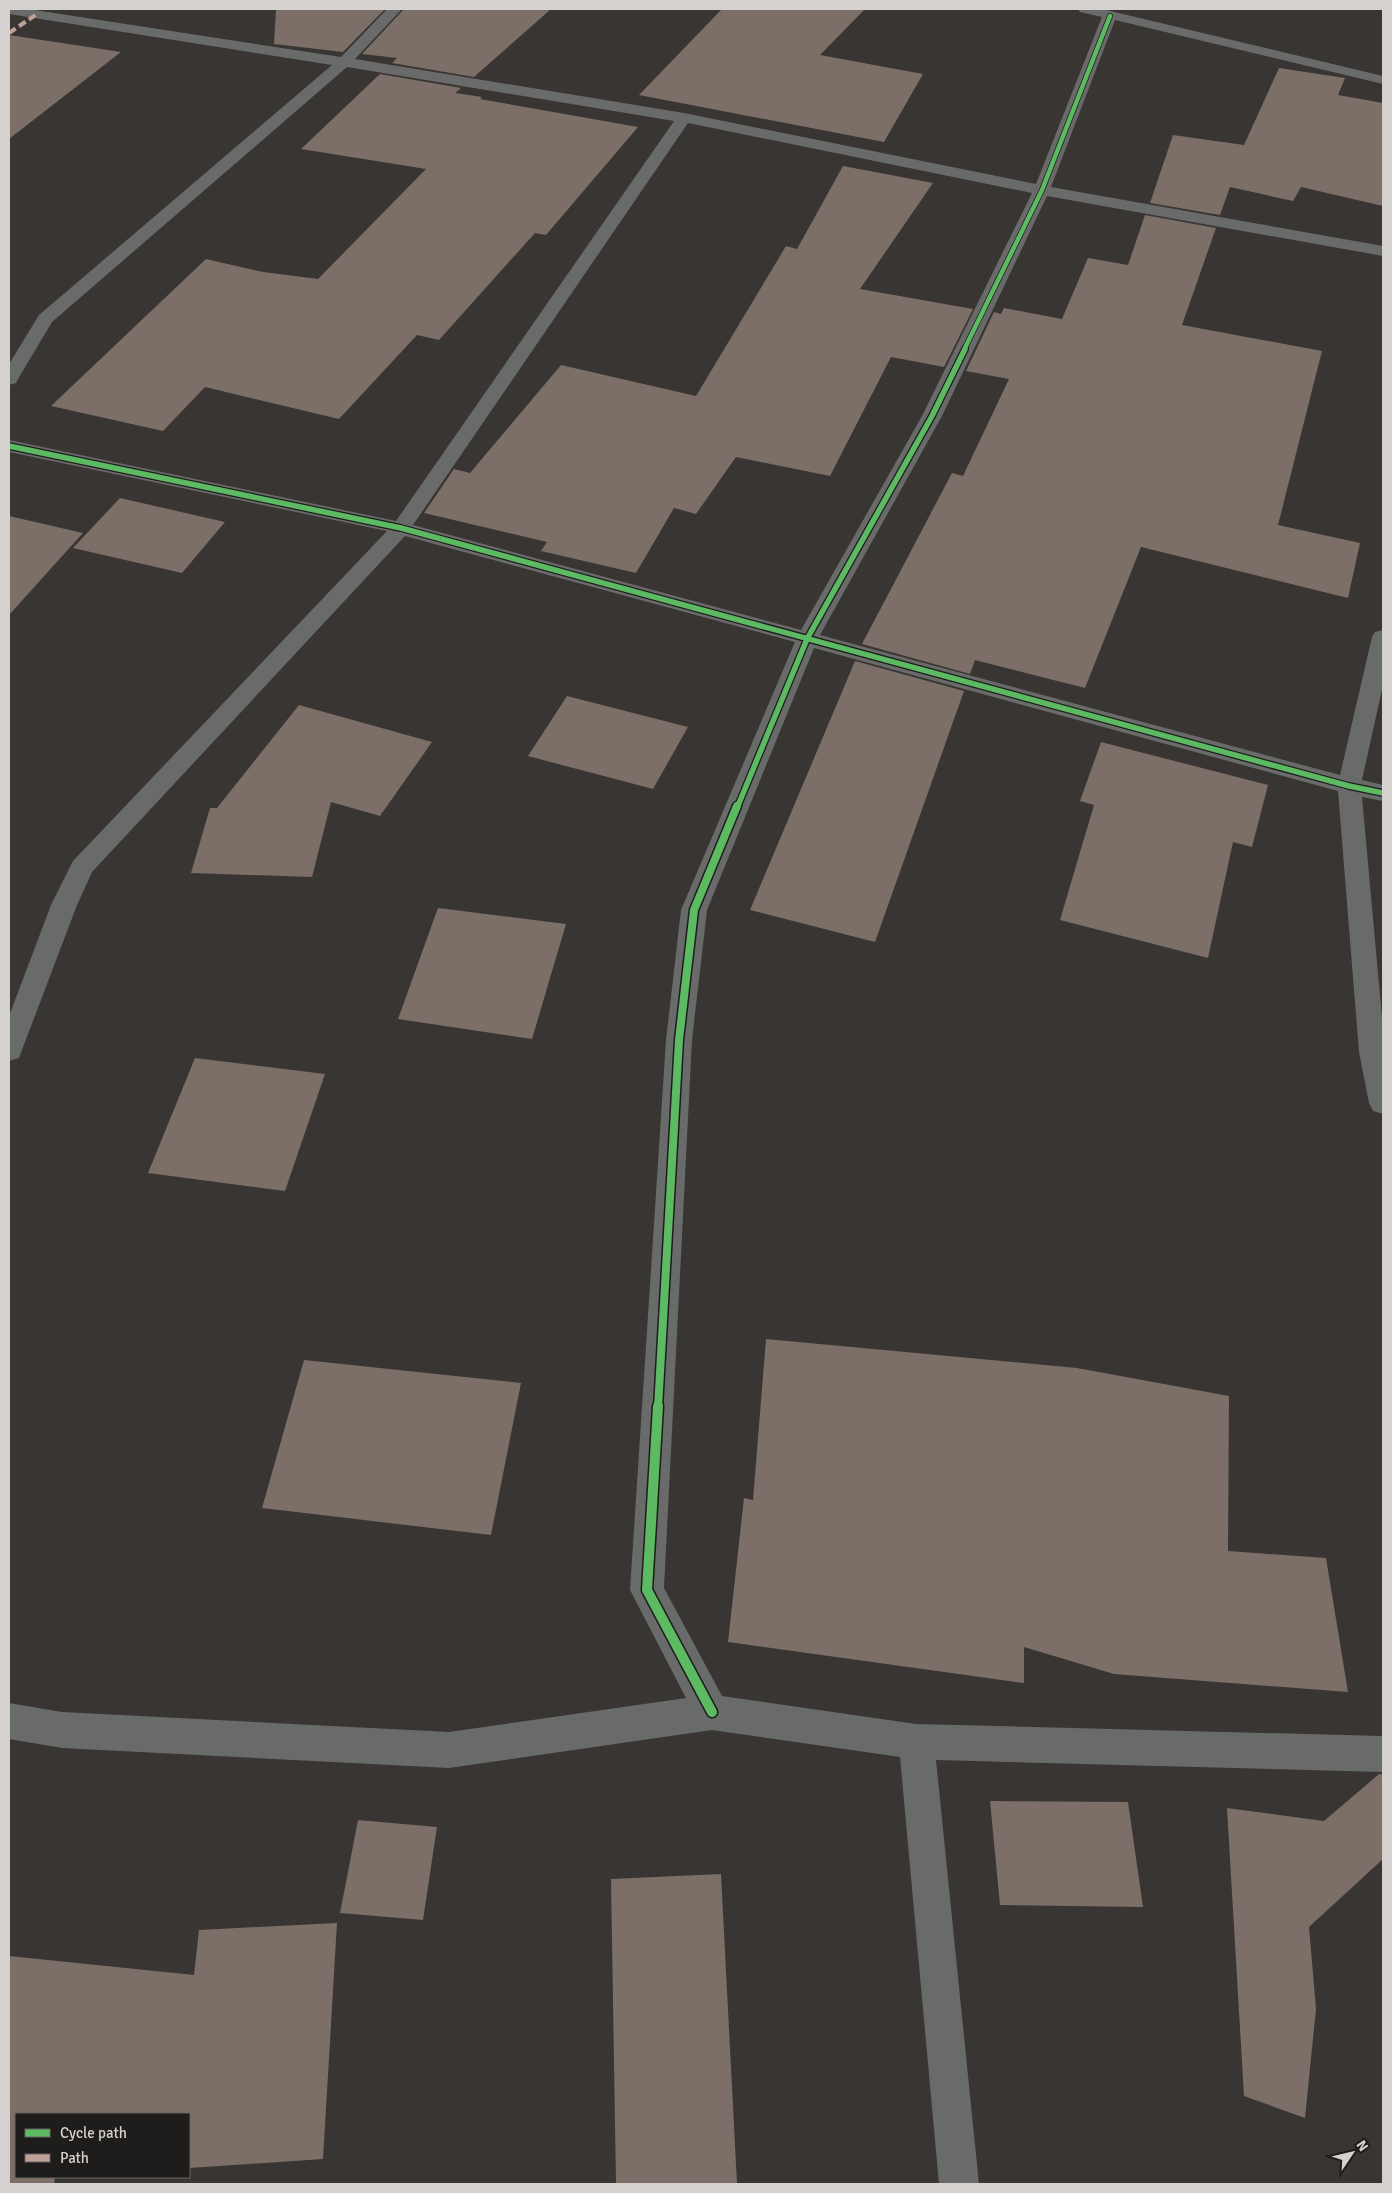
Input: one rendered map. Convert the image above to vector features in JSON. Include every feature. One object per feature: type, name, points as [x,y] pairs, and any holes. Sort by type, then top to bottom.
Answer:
[{"type":"street","points":[[9,379],[45,319],[344,62],[395,9]]},
{"type":"street","points":[[1085,9],[1383,80]]},
{"type":"street","points":[[9,10],[344,62],[684,118],[1042,190],[1383,251]]},
{"type":"street","points":[[712,1712],[647,1590],[679,1040],[694,910],[807,639],[932,416],[1042,190],[1110,16]]},
{"type":"street","points":[[9,1050],[64,905],[82,867],[401,528],[684,118]]},
{"type":"street","points":[[9,446],[401,528],[1349,786],[1383,793]]},
{"type":"street","points":[[1383,637],[1349,786],[1372,1052],[1383,1103]]},
{"type":"street","points":[[9,1721],[62,1730],[449,1750],[712,1712],[916,1742],[1383,1754]]},
{"type":"street","points":[[916,1742],[959,2184]]},
{"type":"building","points":[[276,9],[385,9],[343,52],[274,44]]},
{"type":"building","points":[[404,9],[551,9],[474,77],[392,63],[397,58],[362,54]]},
{"type":"building","points":[[722,9],[865,9],[820,55],[923,74],[884,142],[639,95]]},
{"type":"building","points":[[9,35],[121,52],[9,139]]},
{"type":"building","points":[[1279,68],[1345,78],[1338,95],[1383,103],[1383,206],[1301,187],[1293,201],[1230,187],[1220,215],[1150,203],[1173,135],[1244,145]]},
{"type":"building","points":[[380,74],[461,88],[455,93],[482,97],[480,99],[638,127],[546,235],[535,233],[439,340],[417,335],[339,419],[205,387],[163,431],[51,406],[206,259],[263,272],[318,279],[426,169],[301,149]]},
{"type":"building","points":[[843,166],[933,183],[860,289],[973,309],[944,367],[891,357],[830,476],[736,457],[696,514],[674,508],[636,573],[541,551],[547,542],[424,513],[454,469],[470,473],[561,365],[696,396],[786,246],[797,249]]},
{"type":"building","points":[[1145,215],[1216,228],[1182,325],[1322,351],[1278,525],[1360,543],[1348,598],[1141,547],[1085,688],[975,660],[970,674],[862,644],[952,473],[963,476],[1009,379],[966,371],[994,312],[1001,314],[1004,308],[1062,319],[1088,258],[1128,265]]},
{"type":"building","points":[[120,498],[225,522],[182,573],[73,548]]},
{"type":"building","points":[[9,516],[83,533],[9,615]]},
{"type":"building","points":[[855,661],[964,691],[875,942],[750,910]]},
{"type":"building","points":[[567,696],[688,727],[653,789],[528,756]]},
{"type":"building","points":[[299,705],[432,742],[380,816],[331,802],[312,877],[191,873],[210,808],[217,808]]},
{"type":"building","points":[[1101,742],[1268,785],[1252,847],[1233,842],[1208,958],[1060,920],[1094,805],[1080,801]]},
{"type":"building","points":[[438,908],[566,924],[532,1039],[398,1019]]},
{"type":"building","points":[[195,1058],[325,1074],[285,1191],[148,1173]]},
{"type":"building","points":[[766,1339],[1077,1368],[1229,1396],[1228,1551],[1326,1558],[1348,1692],[1114,1674],[1024,1647],[1024,1683],[728,1642],[744,1498],[753,1500]]},
{"type":"building","points":[[304,1360],[521,1383],[491,1535],[262,1508]]},
{"type":"building","points":[[1379,1774],[1383,1774],[1383,1859],[1309,1927],[1316,2009],[1305,2118],[1244,2096],[1227,1808],[1324,1821]]},
{"type":"building","points":[[990,1801],[1128,1802],[1143,1907],[1000,1905]]},
{"type":"building","points":[[358,1820],[437,1827],[423,1920],[340,1913]]},
{"type":"building","points":[[721,1874],[737,2184],[616,2184],[611,1879]]},
{"type":"building","points":[[337,1923],[323,2159],[190,2168],[190,2113],[15,2113],[15,2178],[55,2178],[54,2184],[9,2184],[9,1956],[194,1975],[199,1930]]},
{"type":"marked path","points":[[9,33],[37,14]]},
{"type":"cycle path","points":[[712,1712],[647,1590],[679,1040],[694,910],[807,639],[932,416],[1042,190],[1110,16]]},
{"type":"cycle path","points":[[9,446],[401,528],[1349,786],[1383,793]]}]
